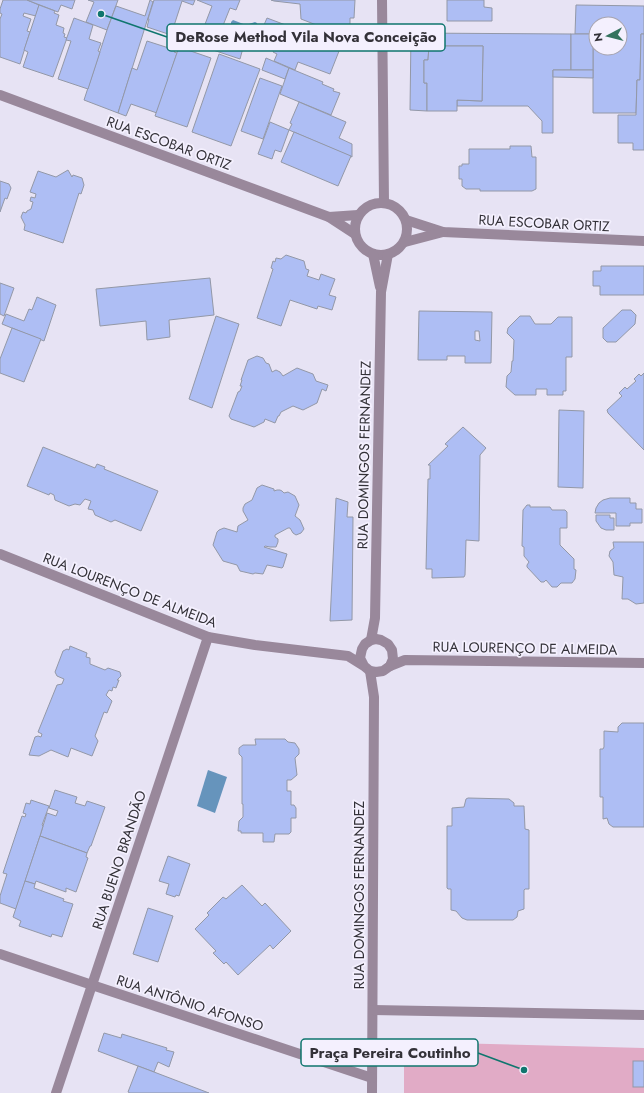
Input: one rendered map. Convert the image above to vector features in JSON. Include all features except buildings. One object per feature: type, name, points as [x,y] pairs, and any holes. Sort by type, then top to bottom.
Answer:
[{"type":"street","points":[[382,0],[384,202]]},
{"type":"street","name":"RUA ESCOBAR ORTIZ","points":[[0,95],[329,217],[355,234]]},
{"type":"street","points":[[384,202],[392,204],[400,209],[406,220],[408,231],[405,242],[400,248],[380,256],[373,254],[361,246],[355,234],[358,215],[368,206],[384,202]]},
{"type":"street","name":"RUA ESCOBAR ORTIZ","points":[[329,217],[358,215]]},
{"type":"street","name":"RUA ESCOBAR ORTIZ","points":[[406,220],[443,232],[644,241]]},
{"type":"street","name":"RUA ESCOBAR ORTIZ","points":[[405,242],[443,232]]},
{"type":"street","name":"RUA DOMINGOS FERNANDEZ","points":[[373,254],[381,292]]},
{"type":"street","name":"RUA DOMINGOS FERNANDEZ","points":[[376,640],[381,292],[388,254]]},
{"type":"street","name":"RUA LOURENÇO DE ALMEIDA","points":[[0,554],[208,637],[255,645],[348,656],[367,668]]},
{"type":"street","name":"RUA BUENO BRANDÃO","points":[[56,1093],[208,637]]},
{"type":"street","points":[[392,650],[393,659],[386,669],[376,672],[367,668],[360,658],[365,644],[376,640],[388,644],[392,650],[405,660]]},
{"type":"street","points":[[348,656],[362,649]]},
{"type":"street","name":"RUA LOURENÇO DE ALMEIDA","points":[[386,669],[405,660],[644,663]]},
{"type":"street","name":"RUA DOMINGOS FERNANDEZ","points":[[367,668],[374,697],[372,1093]]},
{"type":"street","name":"RUA DOMINGOS FERNANDEZ","points":[[374,697],[386,669]]},
{"type":"street","name":"RUA ANTÔNIO AFONSO","points":[[0,954],[372,1078]]},
{"type":"street","points":[[372,1010],[644,1015]]},
{"type":"shaded area","points":[[406,1043],[644,1048],[644,1093],[404,1093],[404,1046]]},
{"type":"water","points":[[233,20],[246,25],[255,22],[257,23],[260,39],[257,41],[247,40],[243,37],[231,35],[231,22]]},
{"type":"water","points":[[208,770],[227,777],[215,813],[197,806]]},
{"type":"place","name":"DeRose Method Vila Nova Conceição","points":[[101,14]]},
{"type":"place","name":"Praça Pereira Coutinho","points":[[524,1070]]}]
